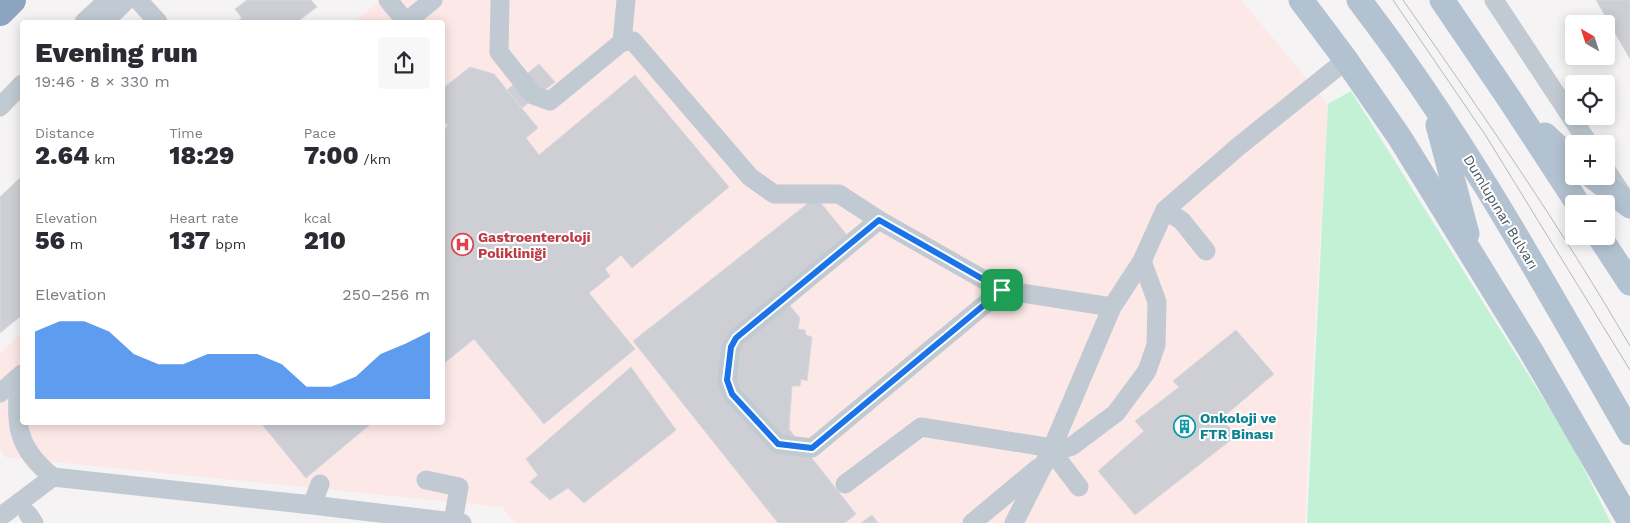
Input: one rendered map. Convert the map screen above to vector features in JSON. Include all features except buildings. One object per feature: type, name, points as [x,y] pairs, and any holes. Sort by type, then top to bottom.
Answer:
[{"type":"highway","points":[[0,3],[3,0]]},
{"type":"highway","points":[[0,12],[12,0]]},
{"type":"main road","points":[[1301,0],[1346,60],[1400,138],[1531,351],[1630,522]]},
{"type":"main road","name":"Dumlupınar Bulvarı","points":[[1359,0],[1387,36],[1497,203],[1630,433]]},
{"type":"main road","points":[[1442,0],[1510,100],[1564,166],[1575,195]]},
{"type":"main road","points":[[1432,103],[1474,260]]},
{"type":"main road","points":[[1603,185],[1630,206]]},
{"type":"main road","points":[[1605,245],[1630,283]]},
{"type":"street","points":[[0,21],[16,0]]},
{"type":"street","points":[[86,20],[108,0]]},
{"type":"street","points":[[108,20],[127,0]]},
{"type":"street","points":[[138,0],[156,20]]},
{"type":"street","points":[[388,0],[404,20]]},
{"type":"street","points":[[408,20],[433,0]]},
{"type":"street","points":[[500,0],[499,52],[534,95],[550,102],[622,42],[633,41],[750,177],[774,194],[840,194],[879,220],[1002,290],[1112,307]]},
{"type":"street","points":[[622,42],[626,0]]},
{"type":"street","points":[[1494,0],[1583,135]]},
{"type":"street","points":[[1014,523],[1049,455],[1112,307],[1142,261],[1165,210],[1239,146],[1346,60]]},
{"type":"street","points":[[0,107],[20,86]]},
{"type":"street","points":[[1615,184],[1630,206]]},
{"type":"street","points":[[1165,210],[1182,221],[1206,251]]},
{"type":"street","points":[[879,220],[736,338],[731,347],[727,380],[732,394],[778,444],[812,448],[1002,290]]},
{"type":"street","points":[[972,523],[1049,455],[1072,446],[1116,413],[1147,371],[1156,344],[1157,302],[1142,261]]},
{"type":"street","points":[[0,393],[20,377]]},
{"type":"street","points":[[20,382],[16,406],[18,429],[26,449],[42,468],[53,477],[312,504],[457,522],[459,487],[426,480]]},
{"type":"street","points":[[845,484],[922,427],[1049,455],[1079,487]]},
{"type":"street","points":[[0,517],[53,477]]},
{"type":"street","points":[[312,504],[320,484]]},
{"type":"shaded area","points":[[381,0],[1241,0],[1328,104],[1305,523],[515,523],[502,507],[5,457],[0,447],[0,353],[20,334],[20,425],[445,425],[445,20],[356,20]]},
{"type":"green space","points":[[1351,91],[1571,443],[1611,523],[1307,523],[1328,104]]},
{"type":"tram line","points":[[1393,0],[1486,136],[1630,370]]},
{"type":"tram line","points":[[1403,0],[1549,214],[1630,346]]},
{"type":"place","name":"Gastroenteroloji Polikliniği","points":[[462,245]]},
{"type":"place","name":"Onkoloji ve FTR Binası","points":[[1184,426]]},
{"type":"route","points":[[879,220],[1002,290],[812,448],[778,444],[732,394],[727,380],[731,347],[736,338],[879,220]]}]
